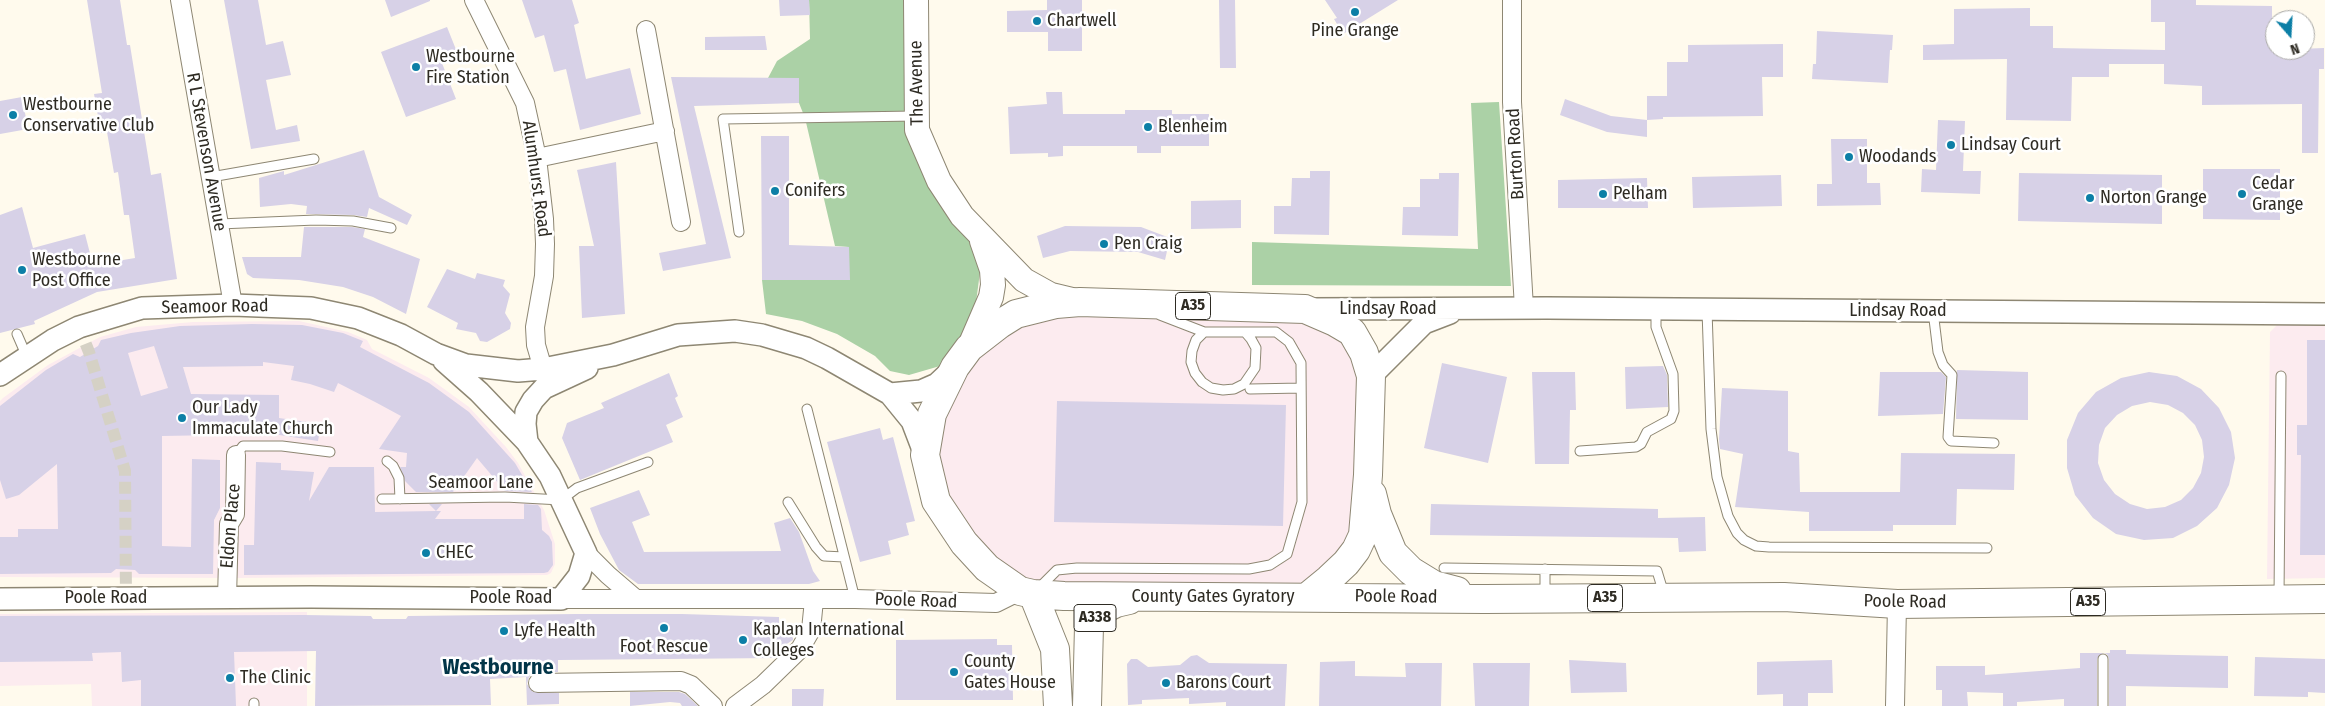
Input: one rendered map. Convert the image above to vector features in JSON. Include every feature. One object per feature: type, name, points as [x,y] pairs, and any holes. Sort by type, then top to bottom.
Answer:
[{"type":"highway","name":"County Gates Gyratory","points":[[1080,302],[1305,309],[1335,322],[1352,332],[1364,353],[1371,376],[1368,475],[1363,535],[1356,550],[1329,579],[1307,597],[1151,597],[1027,592],[987,568],[950,524],[936,501],[925,455],[932,414],[962,357],[983,335],[1016,314],[1036,308],[1080,302]]},
{"type":"highway","name":"Poole Road","points":[[1368,475],[1377,514],[1393,553],[1411,572],[1434,585],[1485,599]]},
{"type":"highway","name":"A338","points":[[1027,592],[1055,649],[1058,706]]},
{"type":"highway","name":"A338","points":[[1087,706],[1088,636],[1091,621],[1104,609],[1116,603],[1151,597]]},
{"type":"highway","name":"Poole Road","points":[[1307,597],[1485,599],[1784,598],[1897,604],[2325,599]]},
{"type":"main road","name":"The Avenue","points":[[916,0],[917,130],[939,181],[962,216],[980,237],[1030,285],[1052,295],[1080,302]]},
{"type":"main road","name":"The Avenue","points":[[962,357],[994,285],[992,270],[980,237]]},
{"type":"street","name":"R L Stevenson Avenue","points":[[180,0],[233,304]]},
{"type":"street","name":"Alumhurst Road","points":[[474,0],[524,103],[536,158],[544,219],[545,244],[544,276],[535,327],[536,345],[543,369]]},
{"type":"street","name":"Burton Road","points":[[1512,0],[1512,102],[1524,308]]},
{"type":"street","points":[[646,30],[681,222]]},
{"type":"street","points":[[536,158],[665,131]]},
{"type":"street","name":"Seamoor Road","points":[[0,375],[53,340],[79,327],[142,308],[233,304],[311,308],[358,318],[401,335],[436,354],[466,365],[518,371],[543,369],[613,355],[678,334],[728,331],[762,335],[799,346],[827,358],[890,394],[912,421],[925,455]]},
{"type":"street","name":"Lindsay Road","points":[[1305,309],[1524,308],[2325,314]]},
{"type":"street","name":"Lindsay Road","points":[[1371,376],[1424,323],[1442,314],[1470,309]]},
{"type":"street","name":"Seamoor Road","points":[[436,354],[479,392],[527,442],[550,476],[586,553],[636,599]]},
{"type":"street","name":"Seamoor Road","points":[[527,442],[526,412],[544,388],[613,355]]},
{"type":"street","points":[[890,394],[921,391],[937,384],[962,357]]},
{"type":"street","name":"Eldon Place","points":[[227,598],[229,524],[235,514],[236,455]]},
{"type":"street","points":[[561,599],[580,576],[586,553]]},
{"type":"street","name":"Poole Road","points":[[0,599],[855,599],[996,603],[1027,592]]},
{"type":"street","points":[[735,706],[763,685],[800,649],[811,630],[814,600]]},
{"type":"street","points":[[1895,706],[1897,604]]},
{"type":"street","points":[[538,683],[681,681],[691,685],[713,706]]},
{"type":"lane","points":[[739,232],[723,119],[917,116]]},
{"type":"lane","points":[[211,177],[314,159]]},
{"type":"lane","points":[[219,224],[316,220],[353,221],[391,228]]},
{"type":"lane","points":[[1027,592],[1057,570],[1077,568],[1249,569],[1270,565],[1287,554],[1302,502],[1301,363],[1289,342],[1276,332],[1204,332],[1131,304]]},
{"type":"lane","points":[[1580,451],[1636,447],[1641,444],[1647,432],[1671,419],[1674,411],[1672,374],[1656,327],[1656,309]]},
{"type":"lane","points":[[1707,309],[1711,429],[1717,477],[1728,516],[1737,533],[1744,540],[1756,546],[1769,547],[1987,548]]},
{"type":"lane","points":[[1933,311],[1938,352],[1943,365],[1952,375],[1948,437],[1951,441],[1994,443]]},
{"type":"lane","points":[[1204,332],[1196,340],[1192,351],[1193,368],[1202,382],[1212,388],[1223,390],[1234,389],[1244,384],[1255,368],[1256,348],[1245,332]]},
{"type":"lane","points":[[17,334],[27,357]]},
{"type":"lane","points":[[2279,599],[2281,376]]},
{"type":"lane","points":[[1250,389],[1301,388]]},
{"type":"lane","points":[[807,409],[855,599]]},
{"type":"lane","points":[[236,455],[243,446],[282,446],[330,452]]},
{"type":"lane","points":[[387,461],[393,466],[399,478],[400,499]]},
{"type":"lane","points":[[561,500],[577,488],[648,462]]},
{"type":"lane","name":"Seamoor Lane","points":[[382,498],[505,497],[561,500]]},
{"type":"lane","points":[[788,502],[816,547],[824,556],[844,557]]},
{"type":"lane","points":[[1444,568],[1657,571],[1665,598]]},
{"type":"lane","points":[[1545,570],[1545,599]]},
{"type":"lane","points":[[2103,659],[2103,706]]},
{"type":"shaded area","points":[[1305,309],[1364,353],[1363,535],[1307,597],[1033,594],[950,524],[932,414],[1016,314]]},
{"type":"shaded area","points":[[2283,319],[2325,320],[2325,578],[2267,579],[2270,332]]},
{"type":"shaded area","points":[[299,321],[348,332],[367,340],[372,349],[429,378],[469,407],[506,447],[518,463],[544,510],[555,544],[555,564],[551,573],[547,575],[237,578],[0,577],[0,401],[3,398],[48,365],[100,337],[136,327],[193,322]]},
{"type":"shaded area","points":[[307,612],[307,706],[92,706],[91,684],[0,686],[0,614]]},
{"type":"green space","points":[[809,0],[916,0],[917,130],[980,237],[980,272],[975,310],[964,342],[940,366],[909,375],[890,371],[875,356],[837,334],[802,321],[766,314],[762,280],[849,280],[849,247],[835,246],[805,118],[799,103],[799,79],[768,78],[777,61],[810,39]]},
{"type":"green space","points":[[1499,102],[1511,286],[1252,285],[1252,242],[1478,249],[1471,103]]},
{"type":"building","points":[[87,0],[120,0],[127,45],[130,45],[151,175],[161,173],[177,279],[97,292],[34,321],[35,324],[0,333],[0,215],[22,207],[33,248],[85,234],[93,265],[135,258],[129,215],[124,215],[118,172],[114,173],[107,132],[101,133],[94,94],[102,93]]},
{"type":"building","points":[[224,0],[258,0],[266,45],[283,41],[291,75],[266,80],[276,130],[297,125],[300,141],[251,149]]},
{"type":"building","points":[[385,0],[430,0],[430,1],[391,17]]},
{"type":"building","points":[[522,0],[572,0],[579,23],[574,25],[586,79],[630,68],[641,114],[580,130],[566,69],[554,72],[544,35],[535,38]]},
{"type":"building","points":[[779,0],[809,0],[810,15],[780,16]]},
{"type":"building","name":"Chartwell","points":[[1047,0],[1082,0],[1082,51],[1048,51],[1048,32],[1007,32],[1007,11],[1047,10]]},
{"type":"building","points":[[1219,0],[1235,0],[1236,68],[1220,68]]},
{"type":"building","name":"Pine Grange","points":[[1325,0],[1398,0],[1343,34],[1334,19],[1337,18]]},
{"type":"building","points":[[2151,0],[2196,0],[2196,5],[2272,6],[2272,10],[2265,10],[2265,60],[2315,60],[2315,48],[2324,48],[2324,69],[2319,69],[2318,153],[2302,153],[2302,104],[2202,105],[2202,86],[2164,84],[2164,64],[2109,64],[2109,77],[2072,77],[2071,121],[2006,120],[2007,59],[1923,60],[1923,45],[1954,44],[1954,9],[2030,8],[2030,26],[2053,26],[2053,48],[2165,50],[2165,22],[2151,22]]},
{"type":"building","name":"Westbourne Fire Station","points":[[447,27],[457,52],[440,58],[456,99],[406,117],[381,52]]},
{"type":"building","points":[[1817,31],[1893,35],[1888,83],[1812,79],[1813,64],[1816,64]]},
{"type":"building","points":[[765,36],[767,50],[705,50],[705,37]]},
{"type":"building","points":[[1783,44],[1783,77],[1762,77],[1763,116],[1663,117],[1663,119],[1647,120],[1647,96],[1667,96],[1667,62],[1688,62],[1688,45]]},
{"type":"building","points":[[671,77],[799,78],[799,103],[694,106],[731,258],[663,271],[659,253],[706,244]]},
{"type":"building","points":[[1046,92],[1062,92],[1063,114],[1125,114],[1125,110],[1172,110],[1172,114],[1209,114],[1209,146],[1161,146],[1161,153],[1137,153],[1137,146],[1063,146],[1063,156],[1048,157],[1048,153],[1010,154],[1008,107],[1047,104]]},
{"type":"building","name":"Westbourne Conservative Club","points":[[22,97],[28,129],[0,134],[0,101]]},
{"type":"building","points":[[1565,99],[1611,116],[1647,120],[1647,137],[1607,132],[1560,115]]},
{"type":"building","name":"Lindsay Court","points":[[1938,120],[1965,121],[1963,171],[1981,171],[1980,194],[1921,192],[1922,169],[1936,170]]},
{"type":"building","name":"Conifers","points":[[761,136],[789,136],[789,245],[849,247],[850,280],[762,280]]},
{"type":"building","name":"Woodands","points":[[1831,139],[1867,139],[1867,183],[1880,183],[1881,205],[1817,206],[1817,184],[1832,184]]},
{"type":"building","points":[[364,150],[379,197],[412,215],[407,225],[369,208],[367,217],[306,214],[307,206],[291,204],[260,207],[259,178],[284,171],[284,175]]},
{"type":"building","points":[[616,162],[625,314],[582,318],[579,246],[594,246],[577,170]]},
{"type":"building","name":"Cedar Grange","points":[[2203,169],[2280,169],[2280,220],[2203,219]]},
{"type":"building","points":[[1310,171],[1330,171],[1329,235],[1274,234],[1274,206],[1291,206],[1292,178],[1310,178]]},
{"type":"building","points":[[1439,173],[1459,173],[1458,236],[1402,235],[1403,207],[1420,207],[1420,179],[1439,179]]},
{"type":"building","name":"Norton Grange","points":[[2019,173],[2162,175],[2162,224],[2018,221]]},
{"type":"building","points":[[1781,175],[1782,206],[1693,208],[1692,177]]},
{"type":"building","name":"Pelham","points":[[1647,178],[1648,208],[1558,208],[1558,180]]},
{"type":"building","points":[[1241,200],[1241,228],[1191,229],[1191,201]]},
{"type":"building","name":"Pen Craig","points":[[1065,226],[1141,227],[1170,238],[1165,260],[1138,252],[1070,251],[1043,258],[1037,236]]},
{"type":"building","points":[[304,227],[352,227],[365,229],[363,237],[420,259],[406,314],[373,297],[343,287],[299,280],[253,278],[247,274],[242,257],[301,257]]},
{"type":"building","points":[[447,269],[475,279],[477,273],[505,280],[503,286],[510,294],[505,313],[511,323],[510,329],[487,342],[480,341],[476,333],[456,329],[458,323],[427,307]]},
{"type":"building","points":[[302,325],[343,333],[363,341],[360,347],[429,383],[469,412],[515,463],[532,492],[505,491],[477,458],[453,492],[416,492],[405,481],[400,467],[406,467],[407,453],[379,449],[401,416],[377,403],[338,383],[334,392],[291,380],[294,366],[263,362],[263,366],[183,367],[191,394],[279,395],[279,418],[321,424],[318,441],[273,434],[162,436],[162,546],[191,547],[192,459],[220,460],[220,508],[214,520],[213,574],[139,574],[135,570],[116,569],[111,573],[0,574],[0,537],[18,537],[18,529],[58,529],[57,464],[19,495],[6,499],[0,480],[0,406],[46,370],[73,354],[80,357],[98,346],[101,340],[131,333],[180,326]],"holes":[[[154,346],[168,388],[141,396],[128,353]]]},
{"type":"building","points":[[2307,340],[2325,340],[2325,555],[2300,555],[2301,455],[2297,455],[2297,425],[2307,425]]},
{"type":"building","points":[[1442,363],[1507,377],[1488,463],[1424,448]]},
{"type":"building","points":[[1663,366],[1667,375],[1668,407],[1626,409],[1625,367]]},
{"type":"building","points":[[1957,370],[2028,372],[2028,420],[1956,419]]},
{"type":"building","points":[[1532,372],[1575,372],[1576,410],[1570,410],[1569,464],[1535,464]]},
{"type":"building","points":[[1880,372],[1941,372],[1946,377],[1943,414],[1878,416]]},
{"type":"building","points":[[2149,372],[2177,376],[2201,389],[2219,408],[2231,432],[2235,458],[2229,485],[2217,508],[2197,526],[2173,538],[2144,540],[2116,534],[2093,518],[2075,495],[2067,468],[2067,440],[2078,413],[2096,392],[2121,378]],"holes":[[[2150,402],[2168,405],[2183,413],[2195,425],[2202,440],[2204,457],[2201,473],[2193,488],[2181,500],[2165,507],[2147,509],[2130,504],[2115,494],[2104,480],[2098,463],[2099,445],[2105,428],[2117,415],[2132,406]]]},
{"type":"building","points":[[669,373],[678,396],[675,398],[683,417],[666,425],[673,442],[580,480],[562,438],[567,423],[604,408],[601,403]]},
{"type":"building","points":[[1722,388],[1788,391],[1788,451],[1799,453],[1800,492],[1900,492],[1901,453],[2015,454],[2014,490],[1957,489],[1956,525],[1893,525],[1893,531],[1809,531],[1809,512],[1735,507],[1743,454],[1720,449]]},
{"type":"building","points":[[1057,401],[1286,405],[1283,526],[1054,522]]},
{"type":"building","points":[[880,428],[883,440],[893,437],[915,521],[906,523],[909,535],[888,541],[891,554],[860,562],[827,442]]},
{"type":"building","points":[[256,462],[281,463],[281,470],[314,472],[309,501],[329,467],[374,467],[375,512],[441,511],[435,519],[524,519],[524,504],[538,505],[541,509],[542,530],[549,536],[552,542],[553,565],[548,572],[544,573],[244,575],[244,545],[254,545]]},
{"type":"building","points":[[639,490],[650,515],[632,522],[644,552],[781,551],[774,523],[790,518],[799,532],[813,571],[820,581],[809,584],[638,584],[619,570],[600,534],[590,508]]},
{"type":"building","points":[[429,504],[442,504],[436,511]]},
{"type":"building","points":[[1431,504],[1658,509],[1658,518],[1705,517],[1706,551],[1679,552],[1678,538],[1430,535]]},
{"type":"building","points":[[682,614],[779,617],[779,624],[793,627],[793,640],[785,645],[784,650],[775,658],[558,660],[558,672],[533,674],[529,677],[527,684],[533,692],[559,693],[559,704],[527,705],[526,677],[490,679],[491,705],[315,706],[316,651],[234,652],[236,706],[141,706],[141,680],[122,682],[121,652],[92,653],[93,661],[0,662],[0,616],[304,615],[371,616],[373,619],[406,619],[408,616]]},
{"type":"building","name":"County Gates House","points":[[997,639],[997,645],[1012,645],[1013,700],[896,700],[896,640]]},
{"type":"building","points":[[2110,650],[2126,650],[2126,654],[2228,656],[2228,688],[2126,686],[2126,706],[2109,706],[2109,659],[2107,654],[2103,653],[2110,653]]},
{"type":"building","points":[[2080,653],[2103,653],[2097,659],[2097,706],[2064,706],[2064,699],[2017,702],[2017,706],[2003,706],[2003,693],[1967,692],[1968,706],[1942,706],[1942,690],[1936,690],[1936,666],[1985,666],[1985,675],[2080,668]]},
{"type":"building","points":[[1197,655],[1209,663],[1287,664],[1285,706],[1226,706],[1226,702],[1189,704],[1189,698],[1142,700],[1142,704],[1128,705],[1127,664],[1131,659],[1137,659],[1148,667],[1180,665],[1191,656]]},
{"type":"building","points":[[2255,657],[2325,659],[2325,693],[2308,692],[2308,697],[2254,696]]},
{"type":"building","points":[[1569,660],[1626,663],[1627,692],[1571,693]]},
{"type":"building","points":[[1832,660],[1833,693],[1808,693],[1808,706],[1783,706],[1783,694],[1757,695],[1757,662]]},
{"type":"building","points":[[1355,661],[1355,676],[1406,677],[1405,663],[1442,663],[1441,706],[1319,706],[1320,662]]},
{"type":"building","points":[[1473,663],[1530,663],[1529,706],[1475,706]]},
{"type":"building","points":[[792,689],[824,689],[823,706],[792,706]]},
{"type":"building","points":[[630,692],[679,692],[685,694],[698,706],[682,706],[680,703],[670,702],[630,706]]},
{"type":"tunnel","points":[[79,327],[89,352],[125,471],[126,598]]},
{"type":"place","name":"Pine Grange","points":[[1355,12]]},
{"type":"place","name":"Chartwell","points":[[1037,21]]},
{"type":"place","name":"Westbourne Fire Station","points":[[416,67]]},
{"type":"place","name":"Westbourne Conservative Club","points":[[13,115]]},
{"type":"place","name":"Blenheim","points":[[1148,127]]},
{"type":"place","name":"Lindsay Court","points":[[1951,145]]},
{"type":"place","name":"Woodands","points":[[1849,157]]},
{"type":"place","name":"Conifers","points":[[775,191]]},
{"type":"place","name":"Pelham","points":[[1603,194]]},
{"type":"place","name":"Cedar Grange","points":[[2242,194]]},
{"type":"place","name":"Norton Grange","points":[[2090,198]]},
{"type":"place","name":"Pen Craig","points":[[1104,244]]},
{"type":"place","name":"Westbourne Post Office","points":[[22,270]]},
{"type":"place","name":"Our Lady Immaculate Church","points":[[182,418]]},
{"type":"place","name":"CHEC","points":[[426,553]]},
{"type":"place","name":"Foot Rescue","points":[[664,628]]},
{"type":"place","name":"Lyfe Health","points":[[504,631]]},
{"type":"place","name":"Kaplan International Colleges","points":[[743,640]]},
{"type":"place","name":"County Gates House","points":[[954,672]]},
{"type":"place","name":"The Clinic","points":[[230,678]]},
{"type":"place","name":"Barons Court","points":[[1166,683]]},
{"type":"district","name":"Westbourne","points":[[498,668]]}]
